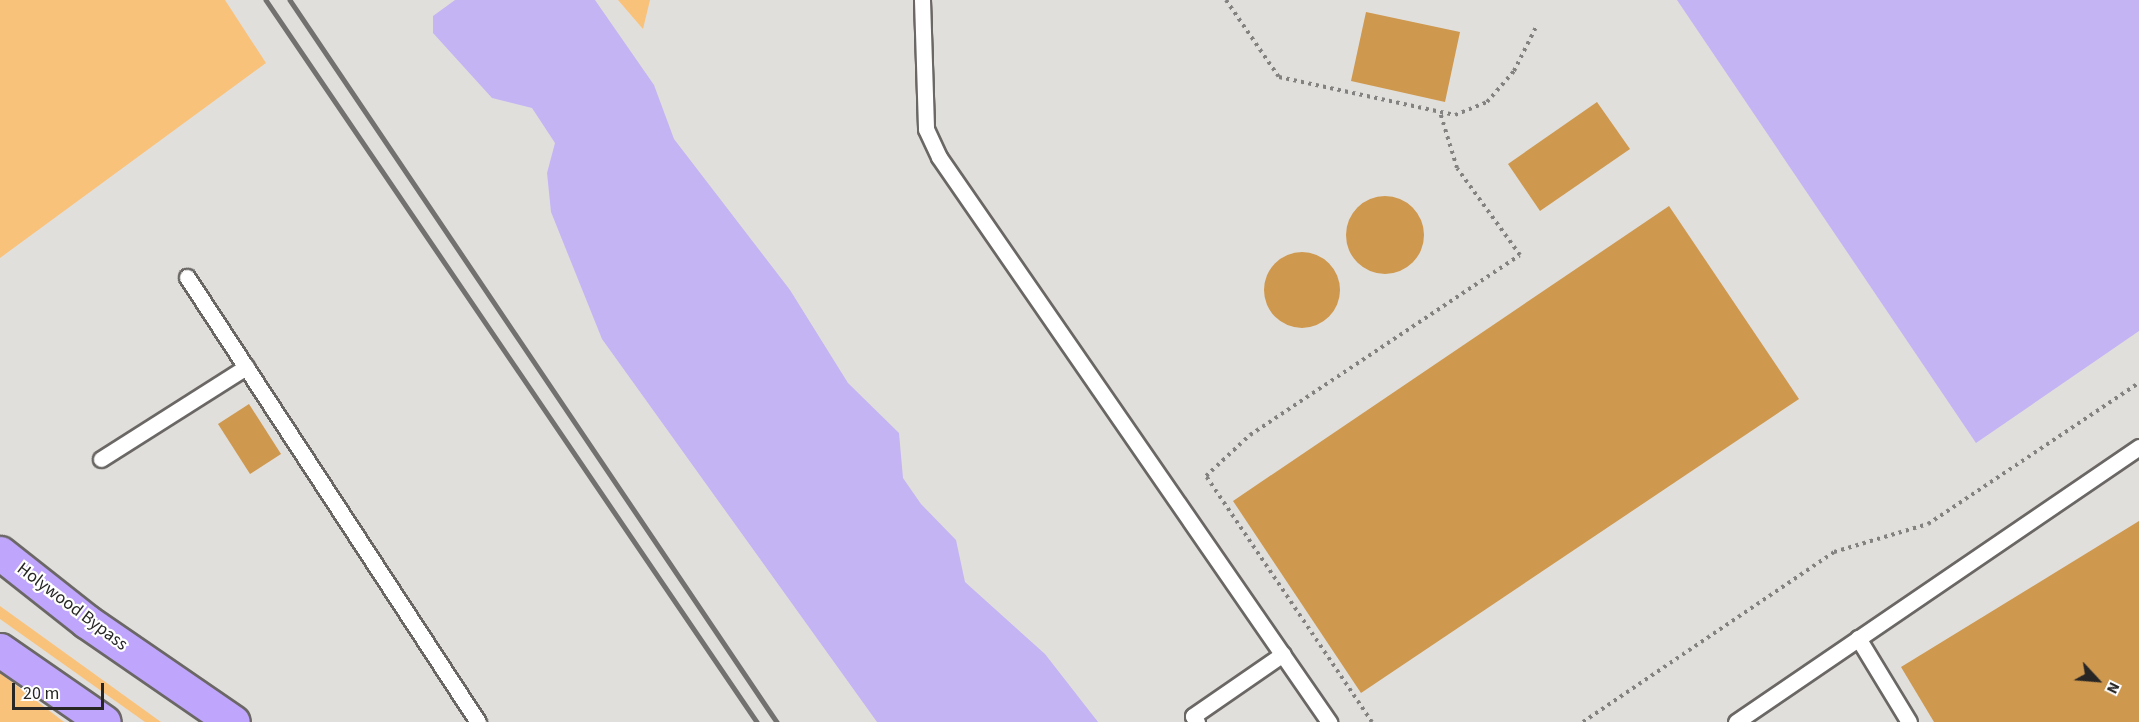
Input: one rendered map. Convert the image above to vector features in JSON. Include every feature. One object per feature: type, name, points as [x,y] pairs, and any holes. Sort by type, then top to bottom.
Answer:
[{"type":"highway","name":"Holywood Bypass","points":[[0,553],[86,621],[233,722]]},
{"type":"highway","points":[[0,650],[104,722]]},
{"type":"lane","points":[[922,0],[926,129],[939,157],[1329,722]]},
{"type":"lane","points":[[187,277],[478,722]]},
{"type":"lane","points":[[101,459],[246,367]]},
{"type":"lane","points":[[1736,722],[2139,447]]},
{"type":"lane","points":[[1858,638],[1909,722]]},
{"type":"lane","points":[[1197,722],[1193,716],[1283,654]]},
{"type":"path","points":[[1226,0],[1279,77],[1455,115],[1487,102],[1514,71],[1537,25]]},
{"type":"path","points":[[1372,722],[1206,476],[1250,435],[1520,255],[1457,168],[1440,112]]},
{"type":"path","points":[[1583,722],[1834,552],[1928,524],[2139,383]]},
{"type":"shaded area","points":[[0,0],[225,0],[266,63],[0,258]]},
{"type":"shaded area","points":[[455,0],[595,0],[654,85],[674,139],[790,290],[848,383],[899,433],[903,478],[921,504],[956,540],[965,582],[1045,654],[1098,722],[877,722],[602,339],[551,212],[547,173],[555,143],[532,108],[492,98],[433,33],[433,16]]},
{"type":"shaded area","points":[[618,0],[650,0],[643,29]]},
{"type":"shaded area","points":[[1677,0],[2139,0],[2139,331],[1976,443]]},
{"type":"shaded area","points":[[0,606],[161,722],[145,722],[0,619]]},
{"type":"shaded area","points":[[0,673],[64,722],[0,722]]},
{"type":"building","points":[[1366,12],[1460,32],[1445,102],[1351,81]]},
{"type":"building","points":[[1597,102],[1630,149],[1540,211],[1508,164]]},
{"type":"building","points":[[1385,196],[1400,199],[1413,207],[1421,220],[1424,235],[1421,250],[1413,263],[1400,271],[1385,274],[1370,271],[1357,263],[1349,250],[1346,235],[1349,220],[1357,207],[1370,199]]},
{"type":"building","points":[[1669,206],[1799,399],[1361,693],[1233,501]]},
{"type":"building","points":[[1295,252],[1309,252],[1323,258],[1334,269],[1340,283],[1337,305],[1329,317],[1309,328],[1295,328],[1281,322],[1270,311],[1264,297],[1264,283],[1270,269],[1281,258]]},
{"type":"building","points":[[249,404],[281,454],[250,474],[218,424]]},
{"type":"building","points":[[2139,521],[2139,722],[1934,722],[1901,667]]},
{"type":"railway","points":[[266,0],[757,722]]},
{"type":"railway","points":[[290,0],[777,722]]}]
